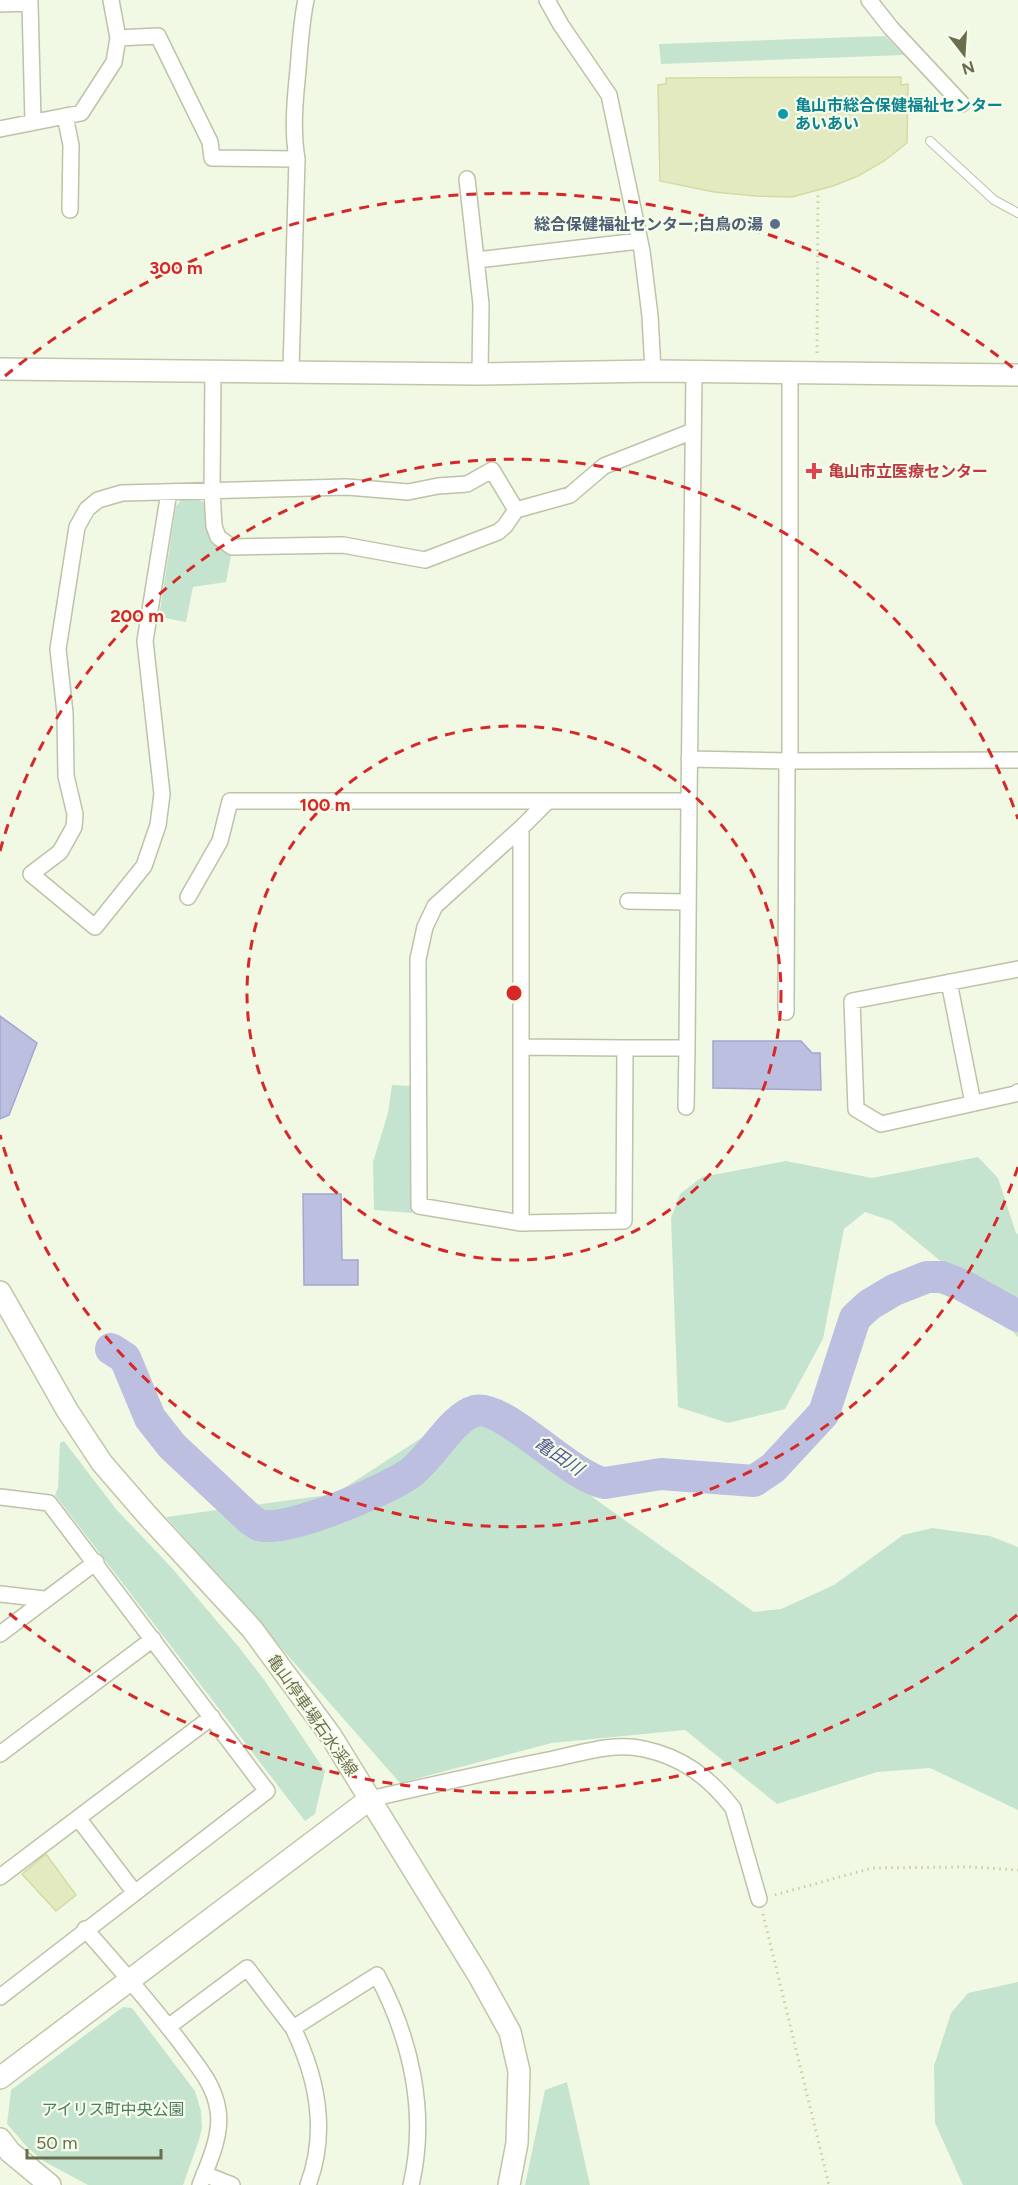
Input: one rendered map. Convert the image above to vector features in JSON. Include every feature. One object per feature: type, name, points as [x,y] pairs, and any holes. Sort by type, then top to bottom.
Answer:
[{"type":"street","points":[[0,129],[81,113],[114,62],[118,38],[111,0]]},
{"type":"street","points":[[291,371],[297,159],[294,146],[295,98],[302,18],[306,0]]},
{"type":"street","points":[[547,0],[561,25],[609,95],[639,241],[650,316],[653,371]]},
{"type":"street","points":[[869,0],[891,28],[962,104]]},
{"type":"street","points":[[0,4],[30,3],[33,122]]},
{"type":"street","points":[[118,38],[158,36],[210,142],[212,158],[297,159]]},
{"type":"street","points":[[64,116],[71,145],[70,210]]},
{"type":"street","points":[[467,179],[481,304],[480,374]]},
{"type":"street","points":[[477,260],[639,241]]},
{"type":"street","points":[[0,369],[480,374],[653,371],[1018,375]]},
{"type":"street","points":[[213,371],[214,526],[218,537],[232,548],[343,545],[425,560],[498,532],[516,510],[570,495],[604,466],[693,431]]},
{"type":"street","points":[[687,1107],[694,372]]},
{"type":"street","points":[[786,1012],[790,373]]},
{"type":"street","points":[[169,492],[145,641],[162,794],[159,825],[144,866],[95,927],[31,874],[60,852],[74,827],[75,814],[66,776],[65,713],[58,649],[77,527],[87,509],[98,500],[122,493],[347,487],[408,492],[438,486],[467,484],[492,470],[516,510]]},
{"type":"street","points":[[689,759],[1018,760]]},
{"type":"street","points":[[188,897],[220,841],[230,801],[689,801]]},
{"type":"street","points":[[547,801],[521,828],[435,906],[425,927],[418,958],[419,1206],[521,1223],[624,1221],[625,1048]]},
{"type":"street","points":[[521,828],[521,1223]]},
{"type":"street","points":[[628,901],[688,902]]},
{"type":"street","points":[[1018,969],[852,1001],[856,1109],[881,1124],[1018,1092]]},
{"type":"street","points":[[949,982],[973,1104]]},
{"type":"street","points":[[521,1047],[687,1048]]},
{"type":"street","name":"亀山停車場石水渓線","points":[[0,1292],[67,1410],[102,1463],[252,1629],[331,1736],[479,1976],[510,2032],[519,2071],[517,2144],[509,2185]]},
{"type":"street","points":[[0,1497],[49,1503],[96,1562],[267,1791],[85,1929],[0,1997]]},
{"type":"street","points":[[0,1634],[96,1562]]},
{"type":"street","points":[[0,1594],[44,1599]]},
{"type":"street","points":[[0,1754],[153,1639]]},
{"type":"street","points":[[0,1877],[212,1717]]},
{"type":"street","points":[[0,2078],[370,1799],[481,1773],[602,1749],[626,1746],[642,1748],[664,1754],[695,1769],[723,1795],[733,1808],[759,1899]]},
{"type":"street","points":[[78,1818],[135,1893]]},
{"type":"street","points":[[85,1929],[130,1979],[211,2087],[218,2109],[217,2136],[202,2180],[232,2185]]},
{"type":"street","points":[[168,2027],[247,1968],[293,2028],[309,2065],[318,2106],[312,2174],[308,2185]]},
{"type":"street","points":[[293,2028],[377,1975],[403,2035],[415,2084],[418,2117],[417,2146],[411,2185]]},
{"type":"street","points":[[0,2139],[10,2152],[50,2185]]},
{"type":"lane","points":[[930,141],[994,200],[1018,213]]},
{"type":"path","points":[[817,352],[818,192]]},
{"type":"path","points":[[829,2185],[759,1899],[872,1868],[969,1867],[1018,1870]]},
{"type":"green space","points":[[885,36],[904,55],[661,64],[659,44]]},
{"type":"green space","points":[[182,499],[198,499],[206,504],[210,539],[231,556],[226,582],[193,587],[186,622],[159,617],[176,506]]},
{"type":"green space","points":[[392,1085],[411,1086],[412,1213],[374,1210],[373,1162],[388,1113]]},
{"type":"green space","points":[[978,1157],[998,1178],[1018,1234],[1018,1337],[955,1273],[892,1221],[865,1212],[844,1229],[823,1339],[785,1409],[728,1423],[678,1407],[671,1218],[680,1194],[702,1177],[786,1161],[872,1178]]},
{"type":"green space","points":[[487,1416],[514,1420],[595,1499],[754,1612],[781,1609],[834,1585],[903,1535],[932,1528],[990,1536],[1018,1547],[1018,1810],[930,1768],[877,1772],[777,1804],[685,1730],[552,1743],[400,1783],[166,1517],[335,1494],[432,1431]]},
{"type":"green space","points":[[64,1441],[116,1509],[171,1567],[238,1646],[265,1681],[325,1771],[315,1814],[305,1821],[55,1495],[58,1488],[60,1443]]},
{"type":"green space","points":[[1018,1982],[1018,2185],[963,2185],[935,2123],[934,2066],[951,2013],[968,1993]]},
{"type":"green space","name":"アイリス町中央公園","points":[[123,2007],[132,2008],[195,2091],[201,2111],[202,2128],[183,2185],[88,2185],[45,2162],[28,2148],[7,2124],[11,2090]]},
{"type":"green space","points":[[567,2082],[590,2185],[525,2185],[545,2090]]},
{"type":"water","points":[[0,1016],[37,1043],[9,1115],[0,1119]]},
{"type":"water","points":[[713,1041],[801,1041],[812,1053],[820,1053],[821,1090],[713,1088]]},
{"type":"water","points":[[303,1194],[341,1194],[342,1260],[358,1260],[358,1285],[304,1285]]},
{"type":"building","name":"亀山市総合保健福祉センター あいあい","points":[[901,77],[901,85],[908,84],[907,143],[884,161],[858,176],[833,186],[792,197],[714,192],[660,181],[658,85],[666,84],[666,78]]},
{"type":"building","points":[[46,1854],[76,1895],[56,1911],[22,1874]]},
{"type":"waterway","name":"亀田川","points":[[111,1349],[125,1358],[150,1418],[172,1446],[251,1520],[259,1525],[272,1526],[335,1509],[397,1481],[417,1468],[458,1421],[475,1411],[487,1412],[502,1418],[575,1469],[605,1483],[661,1474],[754,1481],[773,1468],[824,1413],[855,1318],[869,1305],[894,1290],[927,1277],[942,1277],[962,1285],[1018,1316]]},
{"type":"place","name":"亀山市総合保健福祉センター あいあい","points":[[783,114]]},
{"type":"place","name":"総合保健福祉センター;白鳥の湯","points":[[775,224]]},
{"type":"place","name":"亀山市立医療センター","points":[[814,471]]}]
